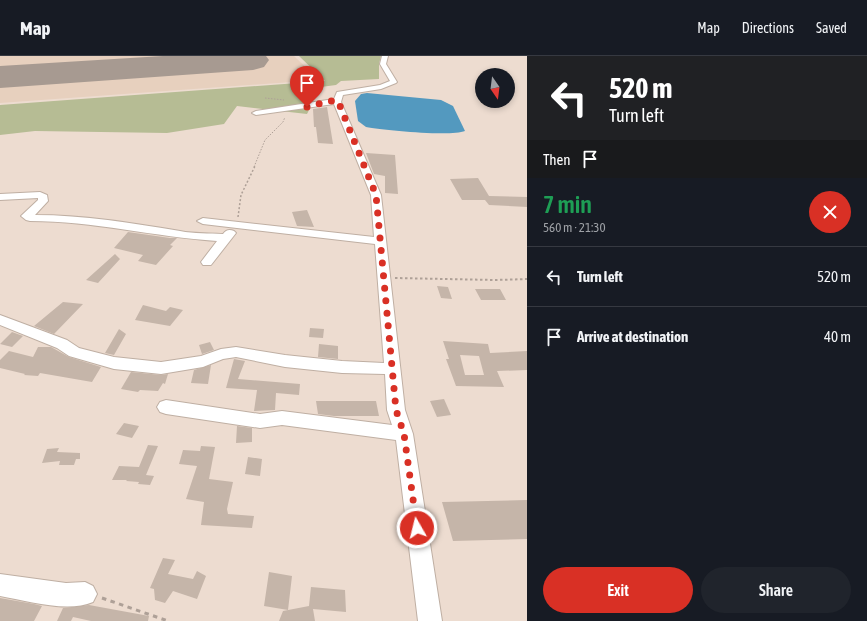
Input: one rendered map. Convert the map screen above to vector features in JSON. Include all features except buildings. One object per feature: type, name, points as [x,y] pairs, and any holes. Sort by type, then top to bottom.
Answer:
[{"type":"street","points":[[385,56],[383,64],[394,82],[386,86],[340,94],[338,101],[376,195],[396,410],[404,434],[430,621]]},
{"type":"street","points":[[256,113],[307,107],[329,101],[338,101]]},
{"type":"street","points":[[0,197],[40,195],[43,197],[43,201],[27,216],[30,218],[62,218],[165,231],[181,235],[226,238]]},
{"type":"street","points":[[203,221],[380,241]]},
{"type":"street","points":[[207,262],[226,238],[234,225]]},
{"type":"street","points":[[0,320],[62,344],[74,352],[114,364],[161,368],[203,361],[221,354],[236,352],[285,361],[342,367],[392,369]]},
{"type":"street","points":[[166,407],[260,421],[282,418],[404,434]]},
{"type":"street","points":[[0,585],[66,594],[85,594]]},
{"type":"path","points":[[234,225],[238,216],[241,195],[245,185],[262,150],[265,140],[283,122],[285,118],[283,109]]},
{"type":"path","points":[[384,278],[496,280],[527,278]]},
{"type":"path","points":[[85,594],[109,600],[168,621]]},
{"type":"shaded area","points":[[0,56],[294,56],[319,80],[0,103]]},
{"type":"green space","points":[[299,56],[381,56],[379,64],[379,79],[341,81],[336,85],[313,88],[310,94],[313,102],[307,114],[237,106],[224,124],[167,133],[35,131],[0,135],[0,105],[325,81]]},
{"type":"water","points":[[367,93],[441,100],[453,106],[465,131],[457,133],[432,133],[366,127],[358,121],[355,101],[361,94]]},
{"type":"runway","points":[[0,77],[253,60]]},
{"type":"route","points":[[307,107],[329,101],[338,101],[337,102],[376,195],[396,410],[404,434],[417,528]]}]
